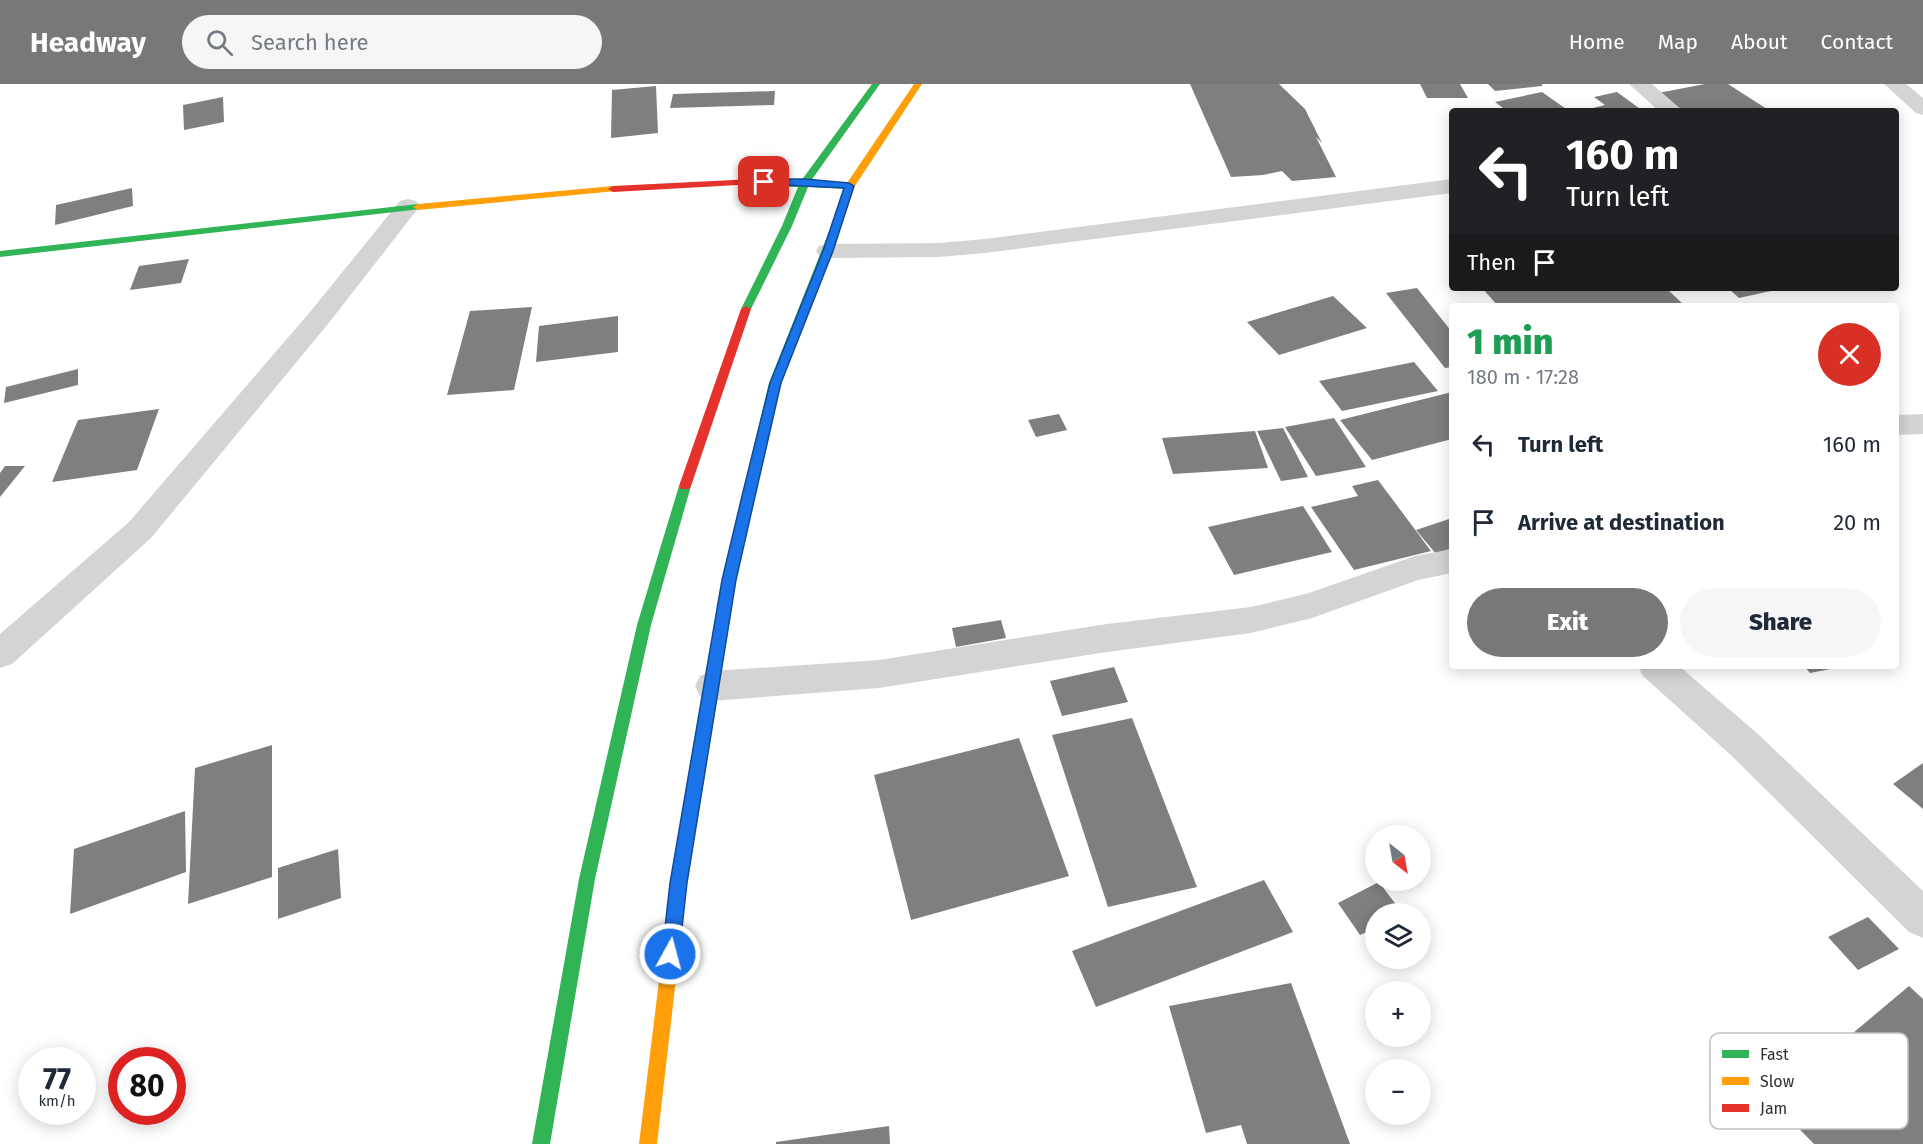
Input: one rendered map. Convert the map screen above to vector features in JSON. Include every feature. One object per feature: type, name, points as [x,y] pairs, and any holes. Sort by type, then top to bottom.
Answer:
[{"type":"main road","points":[[541,1144],[587,879],[644,625],[698,443],[747,306],[788,226],[805,182],[876,84]]},
{"type":"main road","points":[[648,1144],[679,883],[729,580],[775,383],[828,251],[849,186],[918,84]]},
{"type":"main road","points":[[0,254],[408,206],[702,181],[805,182],[849,186]]},
{"type":"street","points":[[1639,84],[1668,108]]},
{"type":"street","points":[[1894,84],[1923,109]]},
{"type":"street","points":[[828,251],[939,250],[973,247],[1449,186]]},
{"type":"street","points":[[0,654],[140,530],[320,318],[408,206]]},
{"type":"street","points":[[1899,425],[1923,424]]},
{"type":"street","points":[[712,686],[879,674],[1107,638],[1251,620],[1312,605],[1415,567],[1449,561]]},
{"type":"street","points":[[1658,669],[1746,747],[1923,918]]},
{"type":"building","points":[[1190,84],[1279,84],[1305,109],[1336,177],[1292,181],[1282,171],[1231,177]]},
{"type":"building","points":[[1420,84],[1460,84],[1468,98],[1427,98]]},
{"type":"building","points":[[1488,84],[1542,84],[1542,86],[1495,91]]},
{"type":"building","points":[[1705,84],[1728,84],[1765,108],[1680,108],[1658,93]]},
{"type":"building","points":[[656,86],[658,133],[611,138],[612,90]]},
{"type":"building","points":[[775,91],[774,105],[670,108],[673,94]]},
{"type":"building","points":[[1542,92],[1565,108],[1503,108],[1495,102]]},
{"type":"building","points":[[1617,92],[1639,108],[1593,108],[1605,105],[1594,97]]},
{"type":"building","points":[[223,97],[224,122],[184,130],[183,105]]},
{"type":"building","points":[[132,188],[133,206],[55,225],[56,205]]},
{"type":"building","points":[[189,259],[181,283],[130,290],[139,266]]},
{"type":"building","points":[[1417,288],[1449,328],[1449,367],[1445,368],[1386,293]]},
{"type":"building","points":[[1485,291],[1669,291],[1682,303],[1495,303]]},
{"type":"building","points":[[1731,291],[1771,291],[1739,298]]},
{"type":"building","points":[[1333,296],[1367,328],[1279,355],[1247,322]]},
{"type":"building","points":[[532,307],[514,390],[447,395],[470,311]]},
{"type":"building","points":[[618,316],[618,352],[536,362],[539,326]]},
{"type":"building","points":[[1414,362],[1438,391],[1342,411],[1319,381]]},
{"type":"building","points":[[78,369],[78,385],[4,403],[6,387]]},
{"type":"building","points":[[1449,393],[1449,440],[1372,460],[1340,420]]},
{"type":"building","points":[[159,409],[137,470],[52,482],[78,420]]},
{"type":"building","points":[[1059,414],[1067,430],[1036,437],[1028,420]]},
{"type":"building","points":[[1334,418],[1366,467],[1316,476],[1285,427]]},
{"type":"building","points":[[1283,428],[1308,477],[1281,481],[1257,431]]},
{"type":"building","points":[[1255,431],[1268,468],[1173,474],[1162,438]]},
{"type":"building","points":[[5,466],[25,466],[0,497],[0,473]]},
{"type":"building","points":[[1378,480],[1431,551],[1354,570],[1311,507],[1358,496],[1352,486]]},
{"type":"building","points":[[1303,506],[1332,552],[1234,575],[1208,527]]},
{"type":"building","points":[[1449,519],[1449,549],[1436,554],[1416,530]]},
{"type":"building","points":[[1001,620],[1006,638],[956,647],[952,628]]},
{"type":"building","points":[[1114,667],[1128,702],[1062,716],[1050,681]]},
{"type":"building","points":[[1807,669],[1830,669],[1810,673]]},
{"type":"building","points":[[1132,718],[1197,887],[1108,907],[1052,735]]},
{"type":"building","points":[[1019,738],[1069,876],[911,920],[874,775]]},
{"type":"building","points":[[272,745],[272,877],[188,904],[195,768]]},
{"type":"building","points":[[1923,763],[1923,809],[1893,784]]},
{"type":"building","points":[[185,811],[186,872],[70,914],[74,849]]},
{"type":"building","points":[[338,849],[341,898],[278,919],[278,868]]},
{"type":"building","points":[[1264,880],[1293,932],[1096,1007],[1072,951]]},
{"type":"building","points":[[1365,889],[1365,891],[1386,891],[1395,903],[1365,903],[1365,933],[1360,935],[1338,903]]},
{"type":"building","points":[[1868,917],[1899,949],[1858,970],[1828,937]]},
{"type":"building","points":[[1291,983],[1350,1144],[1247,1144],[1241,1125],[1206,1133],[1169,1006]]},
{"type":"building","points":[[1909,986],[1923,999],[1923,1144],[1814,1144],[1799,1129],[1908,1129],[1908,1033],[1853,1033]]},
{"type":"building","points":[[889,1126],[890,1144],[776,1144],[776,1142]]},
{"type":"traffic: fast","points":[[746,309],[787,226],[805,182],[876,84]]},
{"type":"traffic: fast","points":[[753,182],[850,186]]},
{"type":"traffic: fast","points":[[695,786],[729,580],[775,383],[843,206]]},
{"type":"traffic: fast","points":[[0,254],[418,207]]},
{"type":"traffic: fast","points":[[541,1144],[587,879],[644,625],[685,486]]},
{"type":"traffic: slow","points":[[843,206],[850,186],[918,84]]},
{"type":"traffic: slow","points":[[418,207],[613,189]]},
{"type":"traffic: slow","points":[[648,1144],[679,883],[695,786]]},
{"type":"traffic: jam","points":[[613,189],[753,182]]},
{"type":"traffic: jam","points":[[685,486],[746,309]]},
{"type":"route","points":[[670,954],[679,883],[729,580],[775,383],[828,251],[849,186],[805,182],[764,182]]}]
